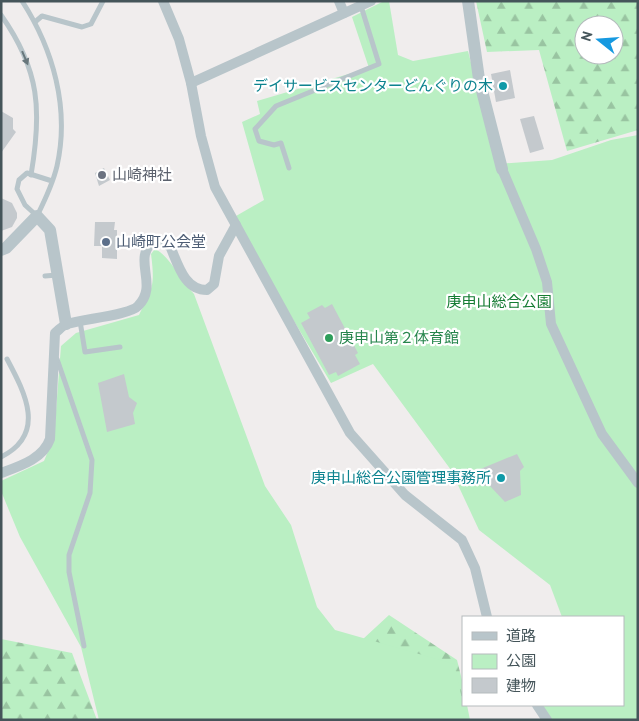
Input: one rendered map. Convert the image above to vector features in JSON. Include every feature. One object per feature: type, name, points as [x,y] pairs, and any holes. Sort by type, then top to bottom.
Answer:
[{"type":"street","points":[[163,1],[179,39],[191,83],[201,136],[215,187],[350,433],[405,495],[462,540],[475,568],[487,616]]},
{"type":"street","points":[[339,1],[344,12]]},
{"type":"street","points":[[191,83],[371,1]]},
{"type":"street","points":[[468,1],[479,79],[502,169],[545,275],[551,324],[602,434],[638,484]]},
{"type":"street","points":[[1,250],[6,248],[37,216],[50,230],[52,275],[66,324]]},
{"type":"street","points":[[1,473],[26,463],[46,450],[50,439],[55,333],[66,324],[136,308],[145,299],[148,279],[143,260],[145,251],[155,239],[170,246],[187,283],[199,290],[207,290],[214,284],[219,256],[236,226]]},
{"type":"street","points":[[538,706],[547,720]]},
{"type":"lane","points":[[22,1],[43,37],[59,91],[61,141],[52,181],[37,216],[25,205],[17,189],[19,180],[26,173],[52,181]]},
{"type":"lane","points":[[34,22],[42,16],[82,27],[92,24],[103,1]]},
{"type":"lane","points":[[289,168],[281,143],[274,144],[259,141],[255,129],[276,106],[379,64],[360,6]]},
{"type":"lane","points":[[1,15],[14,34],[28,63],[37,97],[38,136],[31,175]]},
{"type":"lane","points":[[80,321],[85,352],[120,347]]},
{"type":"lane","points":[[53,349],[92,460],[90,493],[69,555],[69,572],[84,646]]},
{"type":"lane","points":[[1,457],[22,442],[29,426],[21,386],[6,359]]},
{"type":"green space","name":"庚申山総合公園","points":[[384,1],[389,1],[398,55],[413,61],[468,51],[497,164],[552,160],[611,140],[638,135],[638,720],[552,720],[543,706],[624,706],[624,616],[562,616],[550,585],[479,530],[451,470],[373,364],[331,383],[273,286],[236,216],[264,200],[242,122],[260,114],[257,101],[369,68],[352,17]]},
{"type":"green space","points":[[476,1],[638,1],[638,130],[567,151],[539,50],[487,52]]},
{"type":"green space","points":[[155,249],[160,252],[194,294],[265,486],[291,525],[317,607],[335,630],[454,664],[462,706],[464,706],[467,720],[99,720],[81,647],[20,537],[1,491],[1,481],[44,461],[54,437],[61,346],[76,333],[139,315],[152,286],[151,254]]},
{"type":"green space","points":[[389,615],[457,660],[462,680],[462,706],[467,706],[470,720],[280,720],[297,700]]},
{"type":"green space","points":[[1,639],[72,653],[97,720],[1,720]]},
{"type":"building","name":"デイサービスセンターどんぐりの木","points":[[510,70],[515,98],[496,102],[491,74]]},
{"type":"building","points":[[1,111],[13,118],[13,129],[16,132],[1,153]]},
{"type":"building","points":[[534,116],[544,149],[530,153],[520,119]]},
{"type":"building","name":"山崎神社","points":[[104,168],[110,180],[99,186],[95,173]]},
{"type":"building","points":[[1,198],[12,203],[17,213],[17,218],[12,227],[1,231]]},
{"type":"building","name":"山崎町公会堂","points":[[95,222],[115,222],[114,230],[117,230],[117,259],[102,258],[102,246],[94,246]]},
{"type":"building","name":"庚申山第２体育館","points":[[332,304],[358,353],[355,355],[360,364],[338,376],[336,372],[329,375],[301,323],[310,318],[307,313],[322,305],[325,308]]},
{"type":"building","points":[[124,374],[129,397],[137,403],[133,413],[135,424],[107,432],[98,383]]},
{"type":"building","name":"庚申山総合公園管理事務所","points":[[517,454],[524,467],[520,471],[521,495],[505,502],[489,485],[484,486],[478,470]]},
{"type":"place","name":"デイサービスセンターどんぐりの木","points":[[503,86]]},
{"type":"place","name":"山崎神社","points":[[102,175]]},
{"type":"place","name":"山崎町公会堂","points":[[106,242]]},
{"type":"place","name":"庚申山第２体育館","points":[[329,338]]},
{"type":"place","name":"庚申山総合公園管理事務所","points":[[501,478]]}]
